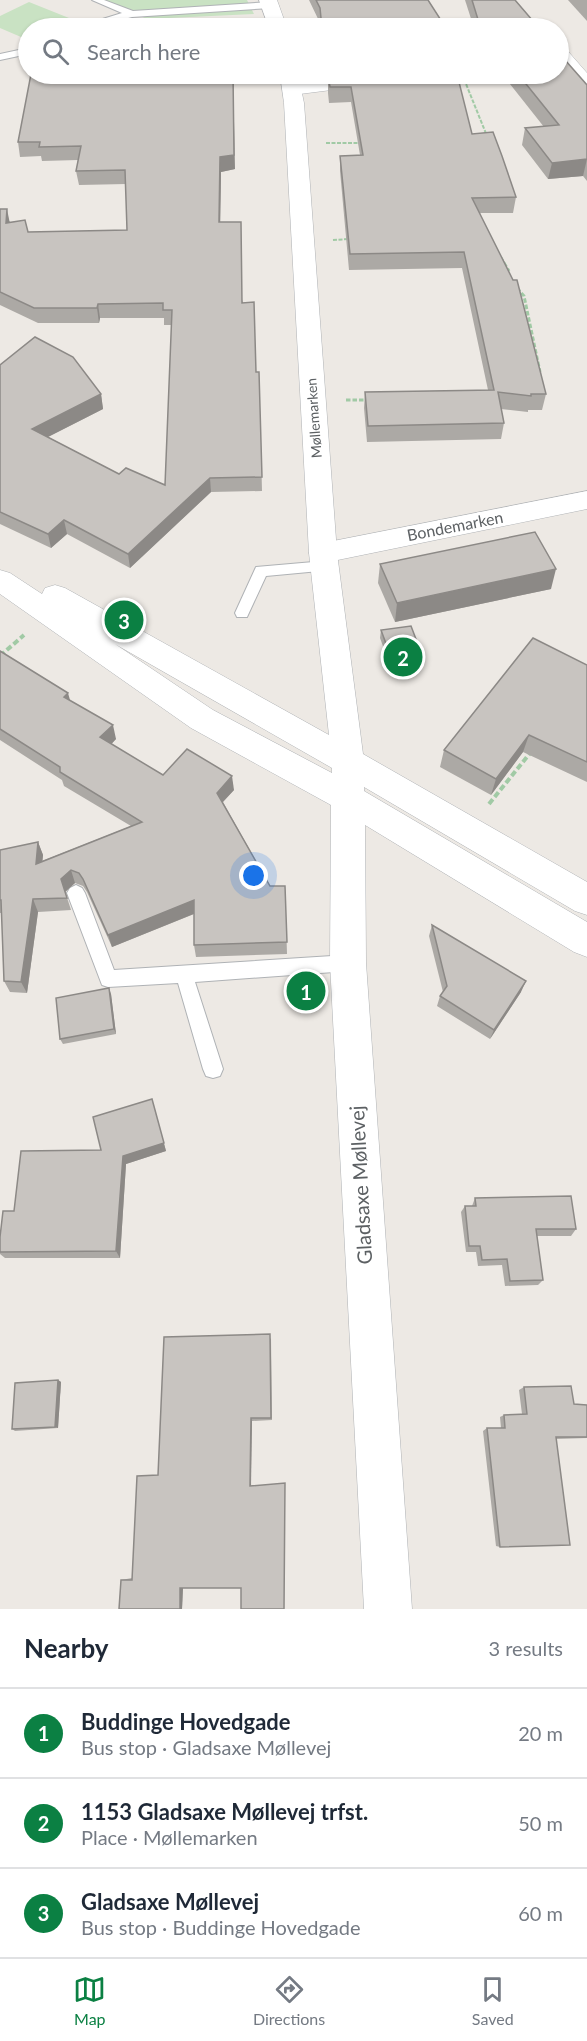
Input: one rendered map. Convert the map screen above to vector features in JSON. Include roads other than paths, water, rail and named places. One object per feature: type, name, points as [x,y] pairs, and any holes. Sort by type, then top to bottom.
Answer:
[{"type":"street","points":[[269,2],[275,18]]},
{"type":"street","points":[[569,52],[580,50]]},
{"type":"street","points":[[569,64],[587,85]]},
{"type":"street","name":"Møllemarken","points":[[291,84],[324,560],[348,779]]},
{"type":"street","name":"Bondemarken","points":[[324,560],[587,500]]},
{"type":"street","points":[[0,569],[26,580],[348,779],[587,941]]},
{"type":"street","points":[[0,580],[202,719],[468,830],[587,900]]},
{"type":"street","name":"Gladsaxe Møllevej","points":[[348,779],[348,963],[388,1609]]},
{"type":"lane","points":[[96,0],[132,14]]},
{"type":"lane","points":[[113,18],[132,14],[269,2]]},
{"type":"lane","points":[[0,57],[18,53]]},
{"type":"lane","points":[[242,613],[261,571],[324,560]]},
{"type":"lane","points":[[76,893],[108,979],[348,963]]},
{"type":"lane","points":[[184,974],[213,1068]]},
{"type":"place","name":"Gladsaxe Møllevej","points":[[124,620]]},
{"type":"place","name":"1153 Gladsaxe Møllevej trfst.","points":[[403,657]]},
{"type":"place","name":"Buddinge Hovedgade","points":[[306,991]]}]
